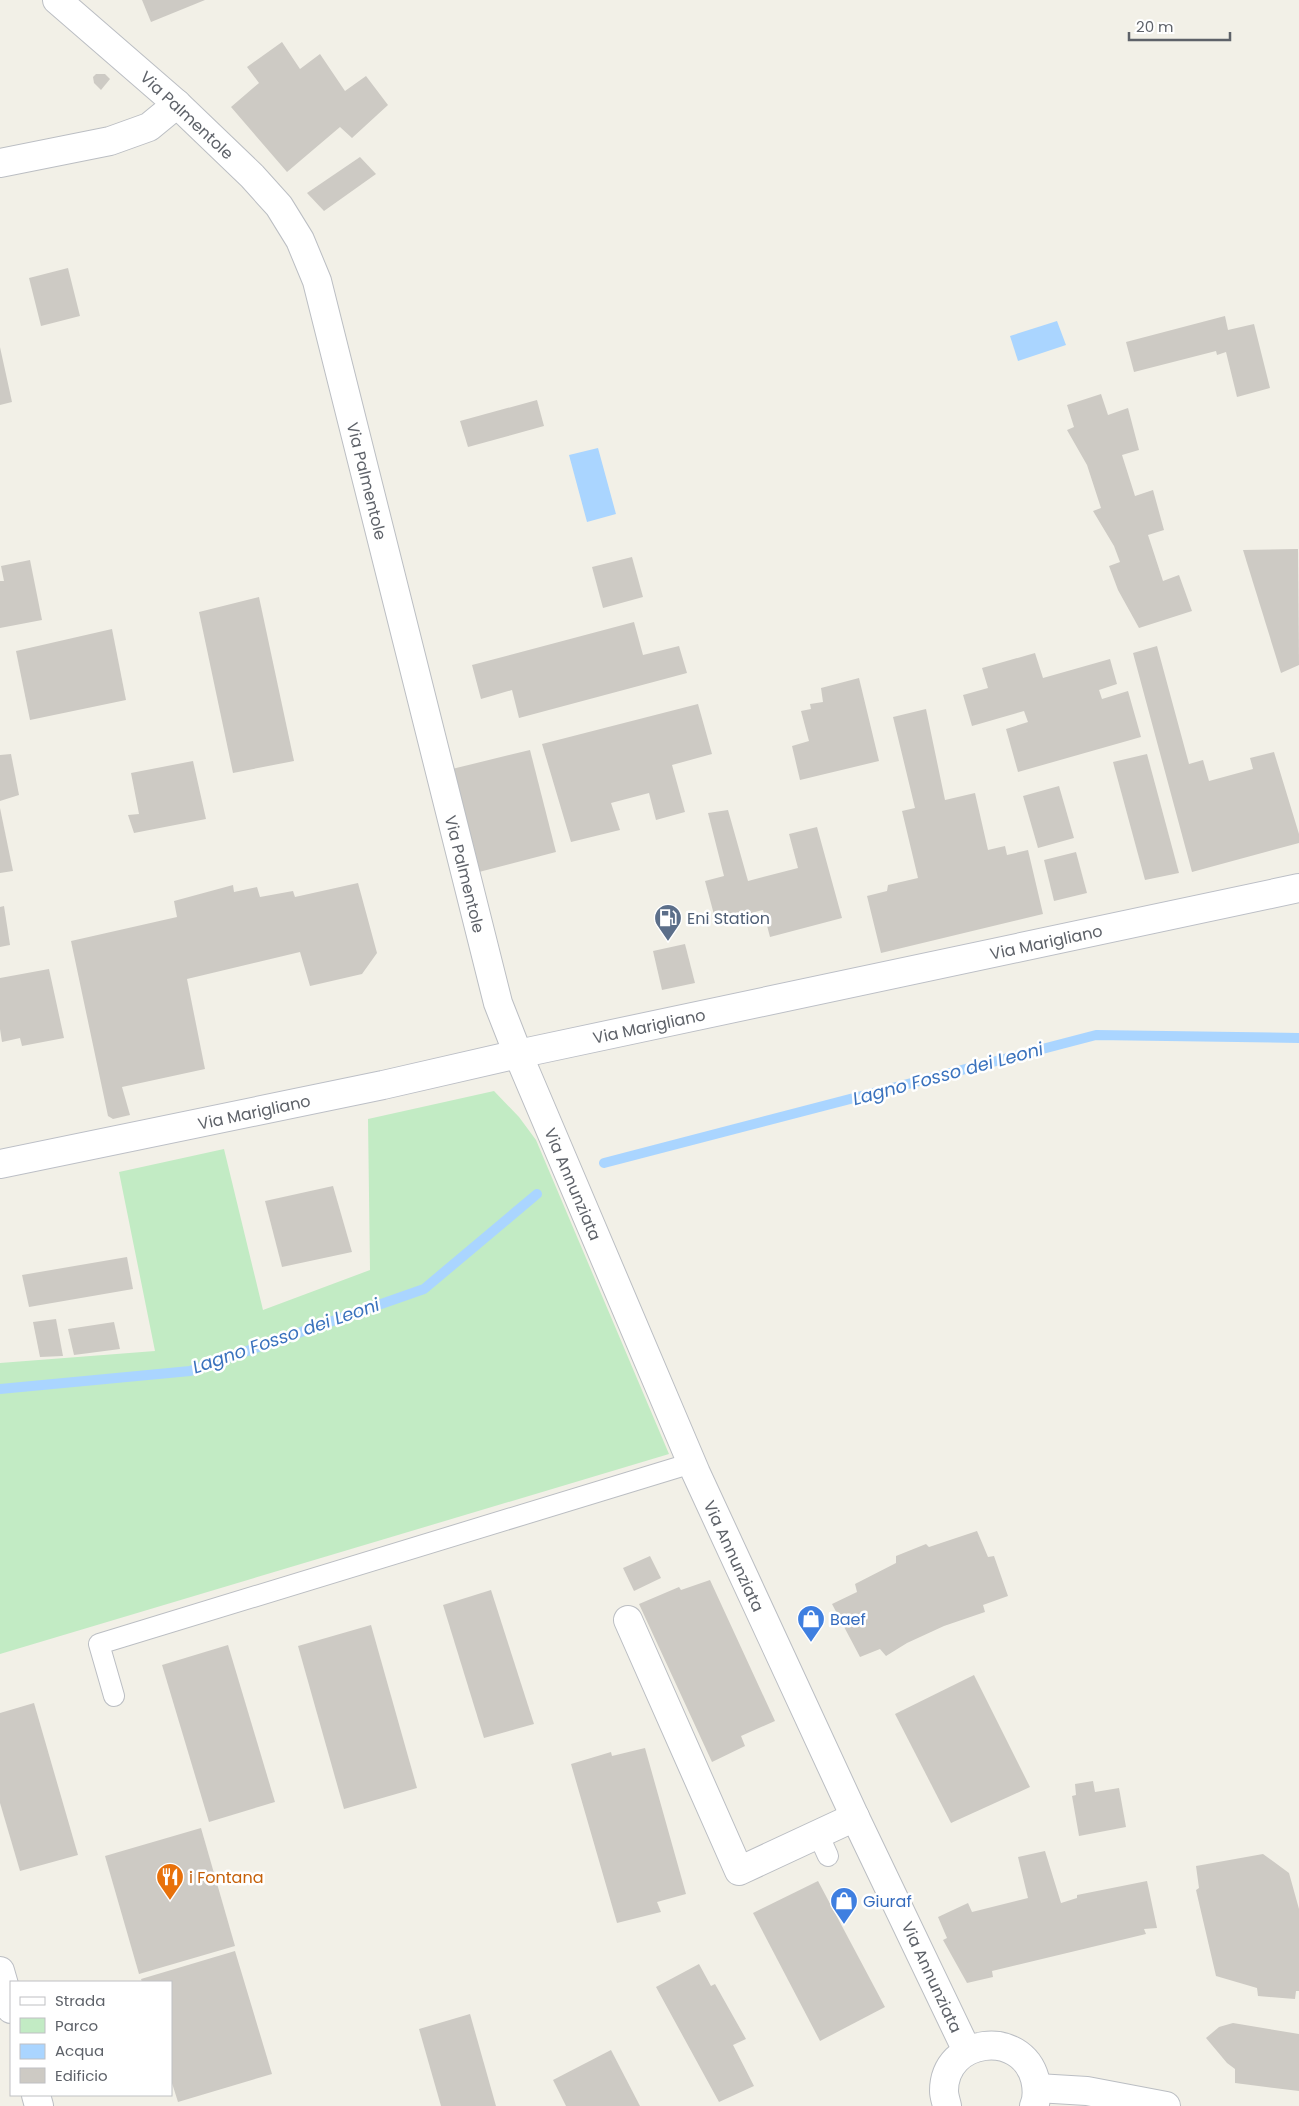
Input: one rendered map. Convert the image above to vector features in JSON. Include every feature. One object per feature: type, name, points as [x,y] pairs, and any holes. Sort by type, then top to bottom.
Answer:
[{"type":"street","name":"Via Palmentole","points":[[57,0],[177,104],[252,176],[279,206],[300,240],[316,281],[498,1003],[518,1054]]},
{"type":"street","points":[[0,163],[110,141],[149,127],[177,104]]},
{"type":"street","name":"Via Marigliano","points":[[0,1164],[383,1085],[518,1054],[1299,888]]},
{"type":"street","name":"Via Annunziata","points":[[518,1054],[692,1462],[854,1817],[967,2051]]},
{"type":"street","points":[[628,1620],[739,1872],[823,1845],[854,1817]]},
{"type":"street","points":[[0,1971],[10,2006]]},
{"type":"street","points":[[947,2106],[944,2091],[947,2075],[955,2061],[967,2051],[981,2045],[997,2045],[1012,2050],[1024,2059],[1033,2072],[1036,2097],[1086,2091],[1166,2106]]},
{"type":"lane","points":[[114,1696],[99,1644],[692,1462]]},
{"type":"green space","points":[[494,1091],[519,1117],[536,1140],[669,1454],[0,1654],[0,1363],[155,1351],[119,1172],[224,1149],[263,1310],[370,1270],[368,1119]]},
{"type":"water","points":[[1057,321],[1066,345],[1018,361],[1010,336]]},
{"type":"water","points":[[598,448],[616,514],[587,522],[569,455]]},
{"type":"building","points":[[142,0],[205,0],[151,22]]},
{"type":"building","points":[[282,42],[300,69],[320,54],[345,91],[366,76],[388,105],[352,138],[340,127],[287,172],[231,107],[259,83],[247,67]]},
{"type":"building","points":[[96,74],[105,74],[110,79],[101,90],[94,83],[93,77]]},
{"type":"building","points":[[360,157],[376,174],[324,211],[307,193]]},
{"type":"building","points":[[68,268],[80,316],[41,326],[29,278]]},
{"type":"building","points":[[1225,316],[1228,330],[1254,324],[1270,388],[1237,397],[1226,352],[1217,355],[1216,351],[1134,372],[1126,342]]},
{"type":"building","points":[[0,347],[12,402],[0,405]]},
{"type":"building","points":[[1101,394],[1108,415],[1128,408],[1139,450],[1122,455],[1135,496],[1153,490],[1164,530],[1148,535],[1163,581],[1179,575],[1192,611],[1139,628],[1118,590],[1109,566],[1120,562],[1114,546],[1093,511],[1101,508],[1087,465],[1067,430],[1074,427],[1067,405]]},
{"type":"building","points":[[537,400],[544,426],[468,447],[460,421]]},
{"type":"building","points":[[1298,549],[1299,665],[1281,673],[1243,550]]},
{"type":"building","points":[[632,557],[643,597],[603,608],[592,567]]},
{"type":"building","points":[[30,560],[42,620],[0,628],[0,581],[4,581],[1,566]]},
{"type":"building","points":[[259,597],[294,761],[233,773],[199,612]]},
{"type":"building","points":[[634,622],[643,655],[679,646],[687,673],[519,718],[512,690],[481,699],[472,665]]},
{"type":"building","points":[[112,629],[126,700],[30,720],[16,651]]},
{"type":"building","points":[[1157,646],[1189,764],[1203,760],[1209,781],[1253,769],[1250,758],[1274,752],[1299,834],[1299,843],[1192,872],[1133,653]]},
{"type":"building","points":[[1035,653],[1043,678],[1110,659],[1117,684],[1099,690],[1102,699],[1128,691],[1141,737],[1018,772],[1006,729],[1028,722],[1024,711],[972,726],[963,695],[988,688],[982,668]]},
{"type":"building","points":[[859,678],[879,761],[800,780],[792,746],[809,741],[801,711],[811,709],[810,704],[823,702],[821,688]]},
{"type":"building","points":[[698,704],[712,754],[672,765],[685,812],[656,820],[649,793],[611,803],[620,830],[571,842],[542,744]]},
{"type":"building","points":[[926,709],[945,800],[975,793],[988,850],[1005,846],[1007,855],[1028,850],[1043,914],[881,953],[867,896],[887,891],[888,885],[918,878],[902,811],[915,808],[893,717]]},
{"type":"building","points":[[530,750],[556,852],[479,872],[452,769]]},
{"type":"building","points":[[11,754],[19,795],[0,801],[0,755]]},
{"type":"building","points":[[1147,754],[1179,873],[1145,880],[1113,762]]},
{"type":"building","points":[[193,761],[206,819],[134,833],[128,815],[139,814],[131,773]]},
{"type":"building","points":[[1059,786],[1074,838],[1038,848],[1023,796]]},
{"type":"building","points":[[0,808],[13,871],[0,873]]},
{"type":"building","points":[[728,810],[748,881],[798,868],[789,834],[817,827],[842,918],[770,937],[763,910],[716,922],[705,881],[724,876],[708,813]]},
{"type":"building","points":[[1076,852],[1087,893],[1054,901],[1044,860]]},
{"type":"building","points":[[358,883],[377,953],[362,974],[310,986],[300,952],[187,979],[205,1069],[122,1087],[130,1115],[113,1119],[108,1116],[71,941],[177,917],[174,901],[233,885],[234,892],[257,887],[260,897],[293,891],[295,897]]},
{"type":"building","points":[[4,906],[10,945],[0,947],[0,907]]},
{"type":"building","points":[[685,944],[695,983],[662,990],[653,951]]},
{"type":"building","points":[[49,969],[64,1038],[22,1046],[20,1038],[2,1042],[0,1029],[0,978]]},
{"type":"building","points":[[333,1186],[352,1252],[282,1267],[265,1201]]},
{"type":"building","points":[[127,1257],[133,1289],[29,1307],[22,1275]]},
{"type":"building","points":[[56,1319],[63,1356],[40,1357],[33,1322]]},
{"type":"building","points":[[114,1322],[120,1349],[74,1355],[68,1329]]},
{"type":"building","points":[[977,1531],[988,1557],[994,1556],[1008,1596],[983,1605],[985,1612],[944,1626],[907,1643],[886,1656],[880,1649],[860,1657],[832,1604],[857,1592],[855,1584],[896,1563],[896,1556],[926,1544],[929,1547]]},
{"type":"building","points":[[650,1556],[661,1578],[634,1591],[623,1568]]},
{"type":"building","points":[[710,1580],[775,1721],[741,1736],[745,1746],[712,1762],[639,1604],[679,1587],[681,1590]]},
{"type":"building","points":[[491,1590],[534,1724],[484,1738],[443,1605]]},
{"type":"building","points":[[371,1625],[417,1788],[344,1809],[298,1646]]},
{"type":"building","points":[[228,1645],[275,1802],[209,1822],[162,1665]]},
{"type":"building","points":[[974,1675],[1030,1787],[951,1823],[895,1714]]},
{"type":"building","points":[[34,1703],[78,1855],[20,1871],[0,1803],[0,1713]]},
{"type":"building","points":[[645,1748],[686,1894],[657,1902],[661,1912],[617,1923],[571,1764],[611,1752],[612,1756]]},
{"type":"building","points":[[1093,1781],[1095,1792],[1119,1788],[1126,1827],[1079,1836],[1072,1796],[1076,1795],[1075,1784]]},
{"type":"building","name":"i Fontana","points":[[201,1828],[235,1946],[139,1974],[105,1856]]},
{"type":"building","points":[[1045,1851],[1061,1903],[1077,1898],[1077,1895],[1147,1881],[1157,1928],[1144,1929],[1146,1934],[992,1971],[993,1977],[967,1983],[943,1940],[947,1938],[938,1917],[968,1903],[972,1912],[1028,1898],[1018,1857]]},
{"type":"building","points":[[1263,1854],[1289,1873],[1299,1909],[1299,1991],[1296,1991],[1295,1999],[1258,1996],[1257,1988],[1216,1976],[1196,1890],[1199,1888],[1196,1866]]},
{"type":"building","points":[[818,1881],[885,2007],[820,2041],[753,1913]]},
{"type":"building","points":[[235,1951],[272,2074],[178,2102],[172,2083],[172,1981],[142,1981],[141,1979]]},
{"type":"building","points":[[699,1964],[711,1986],[715,1984],[746,2039],[733,2045],[754,2086],[719,2102],[656,1987]]},
{"type":"building","points":[[470,2014],[496,2106],[441,2106],[419,2029]]},
{"type":"building","points":[[1233,2023],[1299,2034],[1299,2091],[1235,2083],[1235,2069],[1227,2063],[1206,2038],[1219,2027]]},
{"type":"building","points":[[611,2050],[640,2106],[566,2106],[553,2080]]},
{"type":"waterway","name":"Lagno Fosso dei Leoni","points":[[604,1163],[1096,1035],[1299,1038]]},
{"type":"waterway","name":"Lagno Fosso dei Leoni","points":[[0,1389],[190,1371],[424,1289],[537,1194]]},
{"type":"place","name":"Eni Station","points":[[668,942]]},
{"type":"place","name":"Baef","points":[[811,1643]]},
{"type":"place","name":"i Fontana","points":[[170,1901]]},
{"type":"place","name":"Giuraf","points":[[844,1925]]}]
